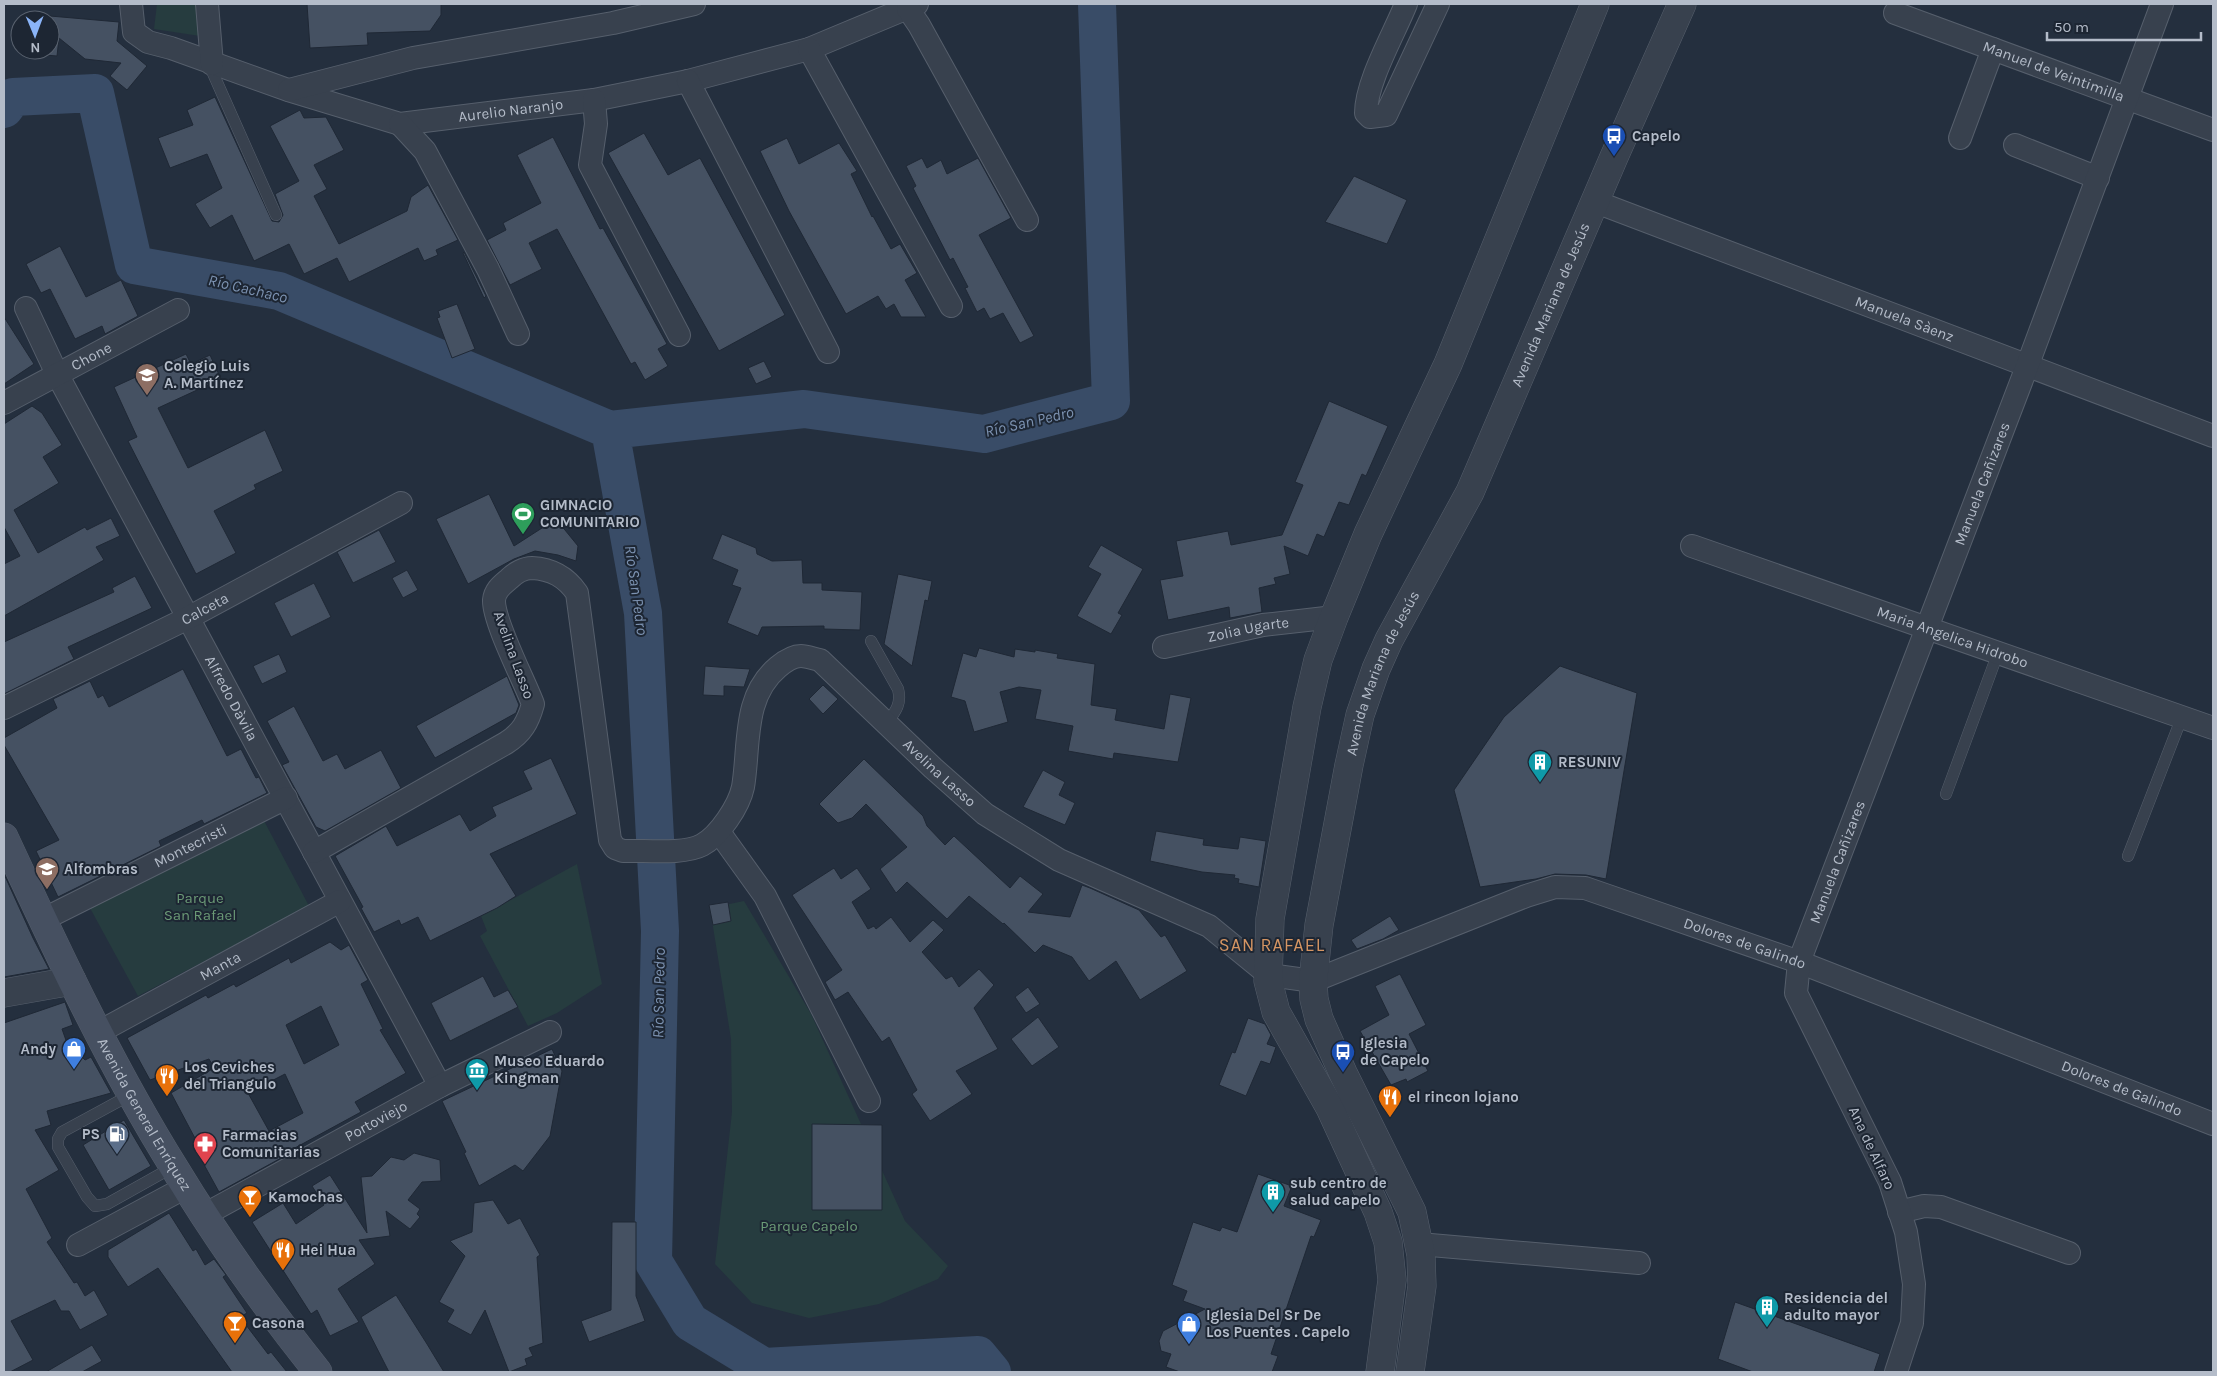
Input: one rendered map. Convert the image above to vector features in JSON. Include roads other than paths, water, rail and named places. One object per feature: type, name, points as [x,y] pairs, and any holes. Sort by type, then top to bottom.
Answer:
[{"type":"main road","name":"Avenida General Enríquez","points":[[4,837],[72,981],[132,1094],[180,1177],[264,1304],[318,1372]]},
{"type":"street","name":"Aurelio Naranjo","points":[[132,4],[134,32],[148,42],[171,48],[288,90],[400,124],[594,100],[688,81],[809,49],[913,7]]},
{"type":"street","points":[[208,4],[210,63]]},
{"type":"street","points":[[288,90],[414,58],[613,23],[694,4]]},
{"type":"street","points":[[1406,4],[1380,62],[1366,105],[1366,113],[1370,117],[1386,115],[1438,4]]},
{"type":"street","points":[[1380,1372],[1392,1280],[1388,1242],[1378,1212],[1330,1108],[1276,1012],[1268,981],[1270,919],[1304,727],[1318,660],[1368,534],[1448,364],[1595,4]]},
{"type":"street","name":"Avenida Mariana de Jesús","points":[[1410,1372],[1422,1286],[1420,1244],[1412,1212],[1343,1073],[1319,1019],[1314,999],[1313,981],[1319,925],[1349,765],[1360,715],[1376,669],[1389,640],[1470,492],[1682,4]]},
{"type":"street","name":"Manuela Cañizares","points":[[1799,962],[2028,364],[2162,4]]},
{"type":"street","points":[[913,7],[919,25],[1027,220]]},
{"type":"street","name":"Manuel de Veintimilla","points":[[1895,12],[2213,130]]},
{"type":"street","points":[[809,49],[951,306]]},
{"type":"street","points":[[1960,138],[1993,49]]},
{"type":"street","points":[[688,81],[828,352]]},
{"type":"street","points":[[594,100],[596,124],[590,164],[679,335]]},
{"type":"street","points":[[400,124],[425,151],[488,269],[518,334]]},
{"type":"street","points":[[2015,145],[2098,178]]},
{"type":"street","name":"Manuela Sàenz","points":[[1596,202],[2028,364],[2213,436]]},
{"type":"street","name":"Alfredo Dàvila","points":[[26,308],[57,374],[440,1086]]},
{"type":"street","name":"Chone","points":[[4,403],[178,310]]},
{"type":"street","name":"Calceta","points":[[4,708],[188,618],[401,503]]},
{"type":"street","name":"Maria Angelica Hidrobo","points":[[1692,546],[2213,728]]},
{"type":"street","name":"Avelina Lasso","points":[[314,852],[506,743],[521,732],[530,716],[532,704],[500,625],[494,601],[498,588],[513,576],[527,568],[541,568],[567,579],[577,593],[610,840],[615,848],[623,851],[684,850],[702,845],[719,832],[731,815],[742,789],[753,704],[765,678],[784,662],[800,656],[820,660],[985,814],[1059,860],[1209,926],[1269,975]]},
{"type":"street","name":"ZoIia Ugarte","points":[[1164,647],[1262,625],[1334,617]]},
{"type":"street","name":"Montecristi","points":[[42,920],[286,798]]},
{"type":"street","points":[[719,832],[765,896],[869,1101]]},
{"type":"street","name":"Dolores de Galindo","points":[[1269,975],[1313,981],[1526,896],[1555,887],[1585,888],[1799,962],[2213,1124]]},
{"type":"street","name":"Manta","points":[[99,1032],[340,901]]},
{"type":"street","name":"Ana de Alfaro","points":[[1799,962],[1796,993],[1890,1182],[1906,1232],[1914,1284],[1912,1323],[1896,1372]]},
{"type":"street","points":[[4,993],[72,981]]},
{"type":"street","name":"Portoviejo","points":[[204,1214],[440,1086],[550,1032]]},
{"type":"street","points":[[78,1245],[180,1177]]},
{"type":"street","points":[[1899,1212],[1924,1206],[1941,1207],[2068,1253]]},
{"type":"street","points":[[1420,1244],[1639,1263]]},
{"type":"lane","points":[[210,63],[276,214]]},
{"type":"lane","points":[[871,641],[898,690],[900,698],[899,704],[887,723]]},
{"type":"lane","points":[[1946,794],[1998,653]]},
{"type":"lane","points":[[2128,856],[2182,717]]},
{"type":"lane","points":[[132,1094],[62,1132],[58,1139],[58,1147],[87,1197],[95,1206],[107,1204],[180,1177]]},
{"type":"waterway","name":"Río San Pedro","points":[[992,1372],[978,1355],[764,1367],[690,1322],[653,1261],[660,931],[643,613],[610,430],[804,409],[984,434],[1111,401],[1097,4]]},
{"type":"waterway","name":"Río Cachaco","points":[[4,109],[13,97],[95,93],[134,265],[279,291],[610,430]]},
{"type":"place","name":"Capelo","points":[[1614,157]]},
{"type":"place","name":"Colegio Luis A. Martínez","points":[[147,396]]},
{"type":"place","name":"GIMNACIO COMUNITARIO","points":[[523,535]]},
{"type":"place","name":"RESUNIV","points":[[1540,783]]},
{"type":"place","name":"Alfombras","points":[[47,890]]},
{"type":"place","name":"Andy","points":[[74,1070]]},
{"type":"place","name":"Iglesia de Capelo","points":[[1343,1073]]},
{"type":"place","name":"Museo Eduardo Kingman","points":[[477,1091]]},
{"type":"place","name":"Los Ceviches del Triangulo","points":[[167,1097]]},
{"type":"place","name":"el rincon lojano","points":[[1390,1118]]},
{"type":"place","name":"PS","points":[[117,1155]]},
{"type":"place","name":"Farmacias Comunitarias","points":[[205,1165]]},
{"type":"place","name":"sub centro de salud capelo","points":[[1273,1213]]},
{"type":"place","name":"Kamochas","points":[[250,1218]]},
{"type":"place","name":"Hei Hua","points":[[283,1271]]},
{"type":"place","name":"Residencia del adulto mayor","points":[[1767,1328]]},
{"type":"place","name":"Casona","points":[[235,1344]]},
{"type":"place","name":"Iglesia Del Sr De Los Puentes . Capelo","points":[[1189,1345]]},
{"type":"district","name":"SAN RAFAEL","points":[[1272,945]]},
{"type":"park label","name":"Parque San Rafael","points":[[200,906]]},
{"type":"park label","name":"Parque Capelo","points":[[809,1226]]}]
